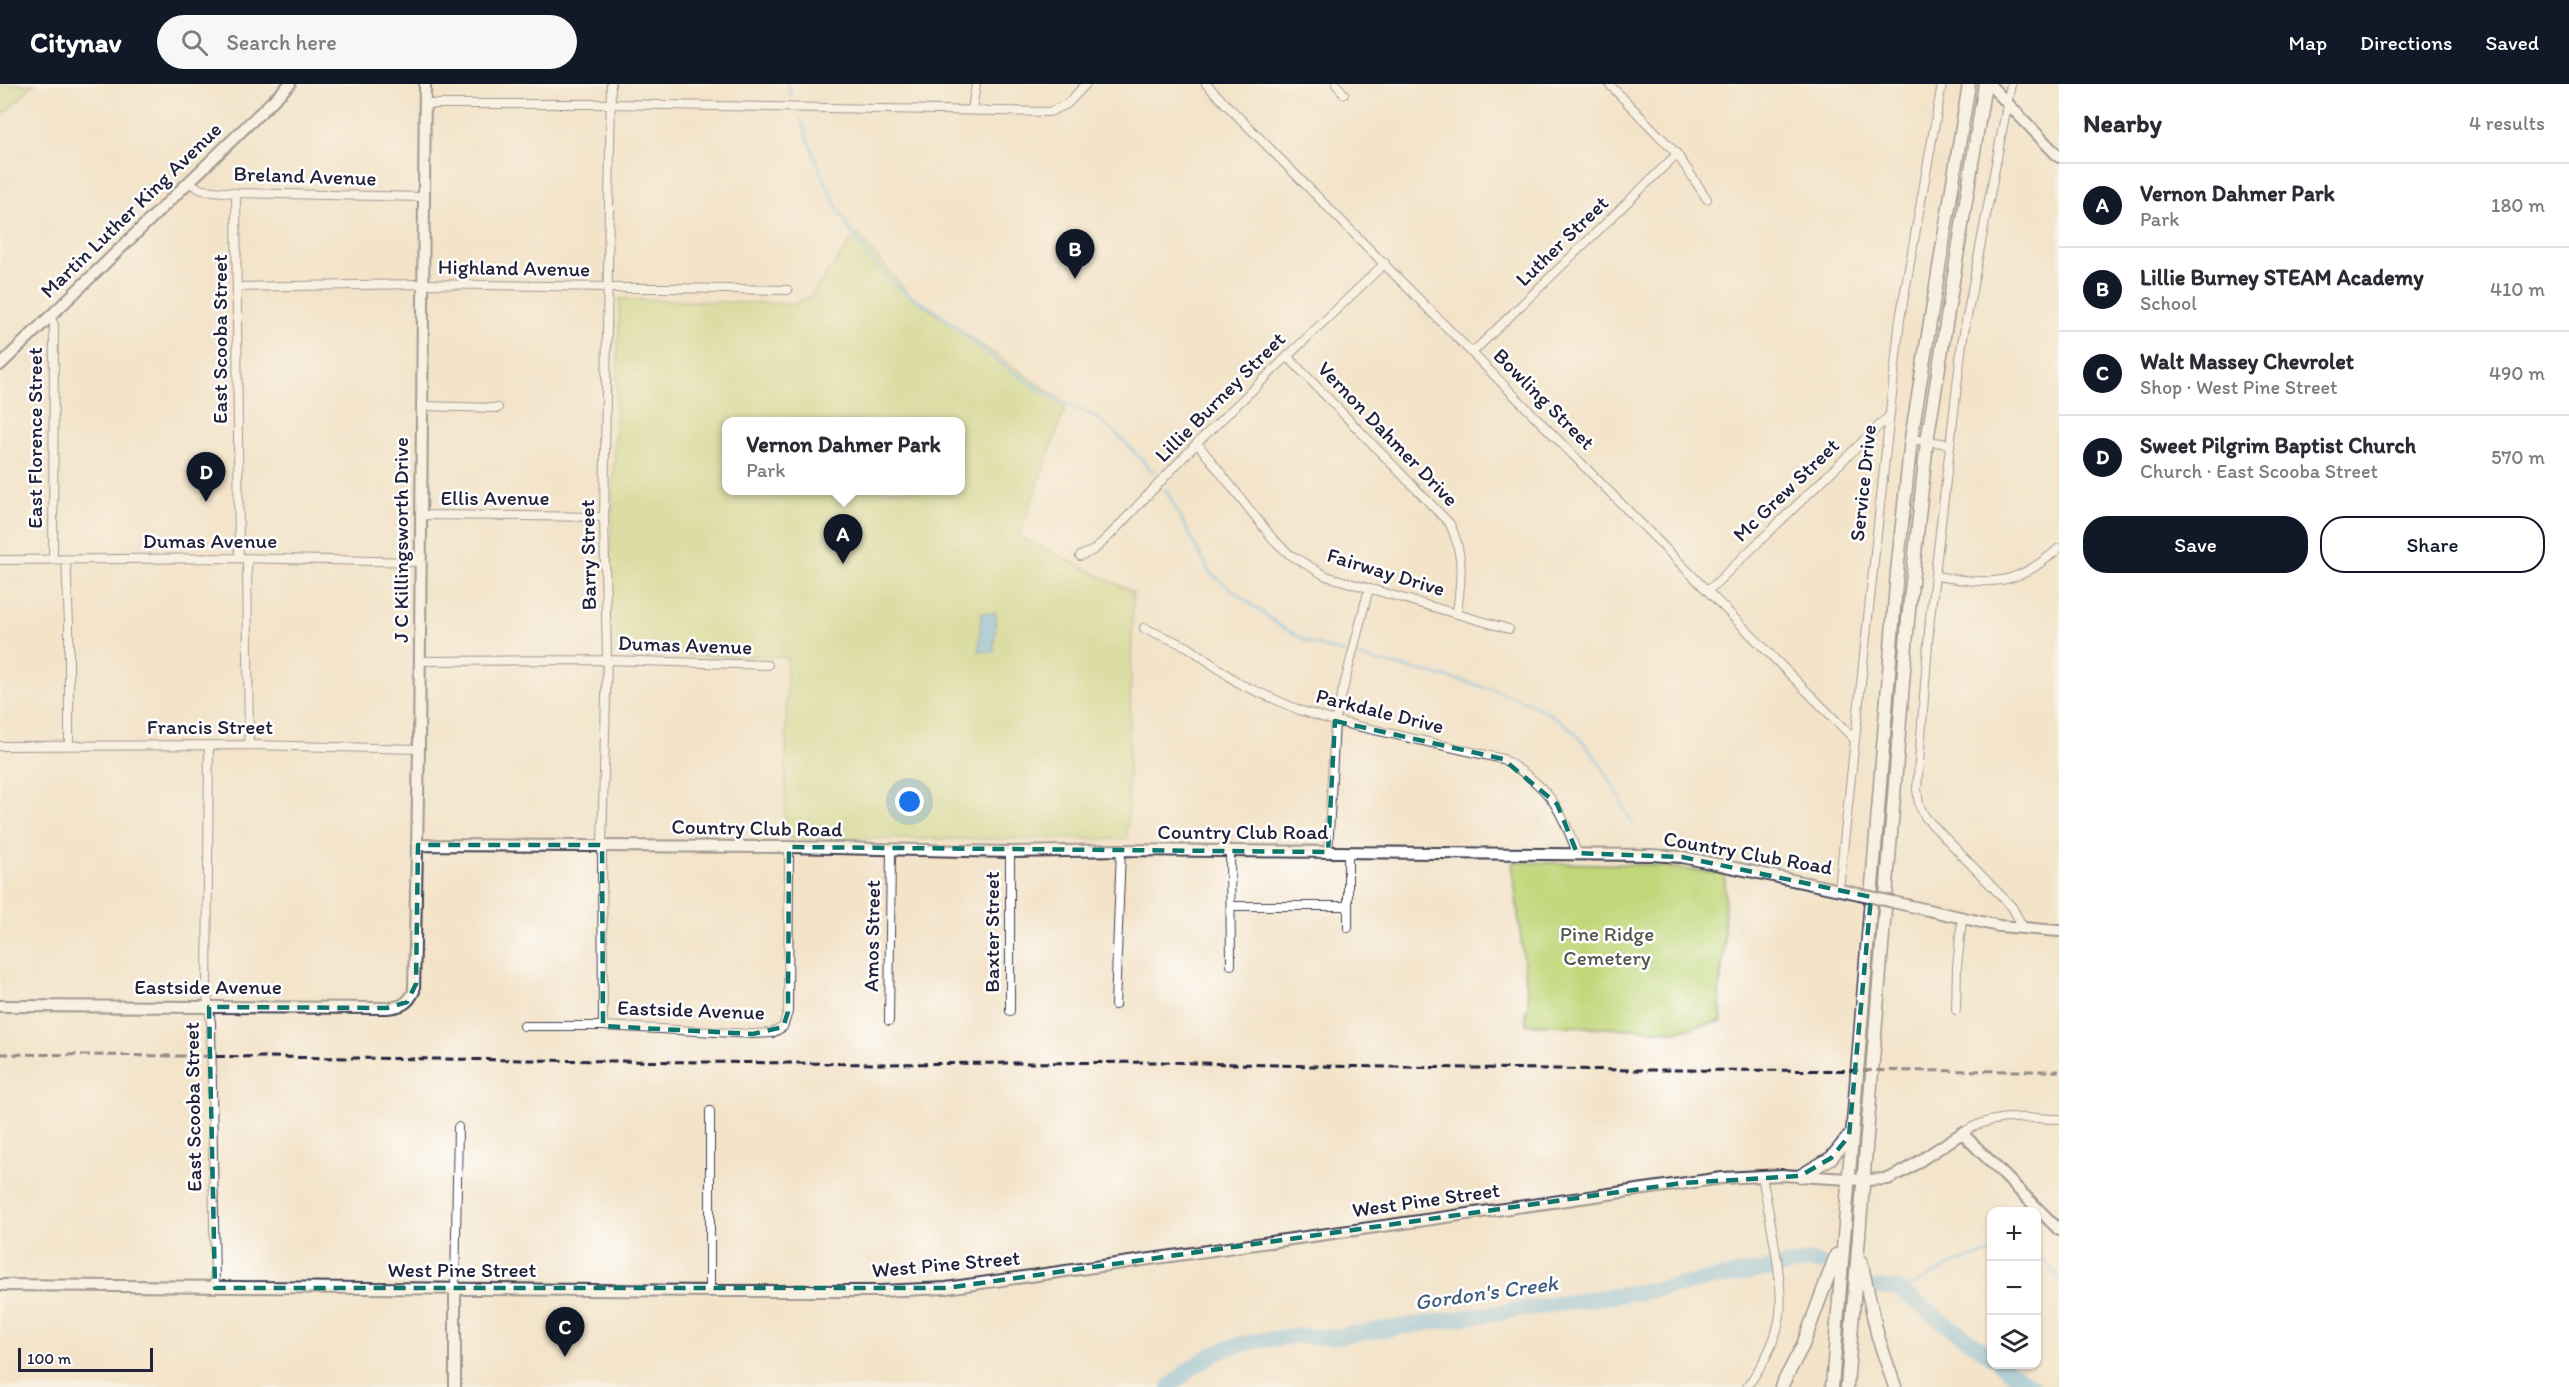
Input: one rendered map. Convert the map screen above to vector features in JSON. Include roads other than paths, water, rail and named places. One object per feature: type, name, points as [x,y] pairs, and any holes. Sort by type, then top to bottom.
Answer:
[{"type":"main road","points":[[1832,1387],[1897,572],[1911,439],[1970,84]]},
{"type":"main road","points":[[1847,1387],[1908,620],[1927,441],[1987,84]]},
{"type":"main road","points":[[1800,1176],[1831,1158],[1852,1130]]},
{"type":"main road","points":[[1781,1387],[1803,1345],[1843,1237]]},
{"type":"main road","points":[[1858,1246],[1874,1321],[1895,1387]]},
{"type":"street","name":"Martin Luther King Avenue","points":[[0,365],[290,84]]},
{"type":"street","name":"J C Killingsworth Drive","points":[[412,996],[416,984],[418,845],[425,84]]},
{"type":"street","name":"Barry Street","points":[[603,1026],[602,845],[607,660],[604,517],[611,84]]},
{"type":"street","points":[[972,110],[976,84]]},
{"type":"street","points":[[425,105],[1057,110],[1076,97],[1086,84]]},
{"type":"street","name":"Bowling Street","points":[[1206,84],[1855,740]]},
{"type":"street","points":[[1336,84],[1344,94]]},
{"type":"street","points":[[1609,84],[1677,154],[1707,199]]},
{"type":"street","name":"Service Drive","points":[[1839,889],[1888,417],[1904,288],[1942,84]]},
{"type":"street","points":[[1987,84],[2007,100],[2059,157]]},
{"type":"street","points":[[2011,84],[1962,343],[1935,576],[1917,789],[1919,805],[1926,818],[2012,907],[2024,929]]},
{"type":"street","name":"Luther Street","points":[[1472,353],[1677,154]]},
{"type":"street","name":"Breland Avenue","points":[[188,182],[202,190],[236,193],[424,197]]},
{"type":"street","name":"East Scooba Street","points":[[236,193],[249,745]]},
{"type":"street","name":"Lillie Burney Street","points":[[1080,556],[1094,550],[1110,535],[1197,443],[1385,263]]},
{"type":"street","name":"Highland Avenue","points":[[238,287],[422,285],[788,290]]},
{"type":"street","name":"East Florence Street","points":[[50,316],[54,325],[53,560]]},
{"type":"street","name":"Vernon Dahmer Drive","points":[[1287,356],[1450,524],[1456,537],[1462,569],[1457,613]]},
{"type":"street","points":[[421,406],[498,408]]},
{"type":"street","name":"Mc Grew Street","points":[[1709,590],[1888,417]]},
{"type":"street","points":[[1911,439],[1949,444]]},
{"type":"street","name":"Fairway Drive","points":[[1197,443],[1273,539],[1289,554],[1326,576],[1509,629]]},
{"type":"street","name":"Ellis Avenue","points":[[421,515],[604,517]]},
{"type":"street","points":[[1935,576],[1983,583],[2000,581],[2030,570],[2059,548]]},
{"type":"street","name":"Dumas Avenue","points":[[0,560],[243,558],[420,562]]},
{"type":"street","points":[[66,560],[69,624],[69,744]]},
{"type":"street","points":[[1328,852],[1335,721],[1369,588]]},
{"type":"street","name":"Parkdale Drive","points":[[1144,628],[1188,647],[1240,684],[1264,696],[1335,721],[1503,759],[1525,773],[1557,804],[1577,853]]},
{"type":"street","name":"Dumas Avenue","points":[[420,661],[607,660],[768,665]]},
{"type":"street","name":"Francis Street","points":[[0,746],[69,744],[419,748]]},
{"type":"street","name":"East Scooba Street","points":[[209,745],[209,1007],[215,1288]]},
{"type":"street","name":"Country Club Road","points":[[418,845],[789,847],[1011,852],[1121,850],[1577,853],[1682,857],[1839,889],[1962,919],[2024,929],[2059,931]]},
{"type":"street","name":"Eastside Avenue","points":[[524,1026],[603,1026],[753,1034],[772,1033],[783,1027],[788,1012],[789,847]]},
{"type":"street","name":"Amos Street","points":[[889,1021],[891,850]]},
{"type":"street","points":[[1115,1005],[1121,850]]},
{"type":"street","name":"Baxter Street","points":[[1011,852],[1011,1011]]},
{"type":"street","points":[[1230,852],[1231,965]]},
{"type":"street","points":[[1348,852],[1348,928]]},
{"type":"street","points":[[1231,906],[1347,906]]},
{"type":"street","points":[[1956,1010],[1957,967],[1962,919]]},
{"type":"street","name":"Eastside Avenue","points":[[0,1006],[387,1008],[401,1006],[412,996]]},
{"type":"street","points":[[710,1111],[710,1291]]},
{"type":"street","points":[[2059,1119],[2001,1118],[1982,1123],[1962,1133],[2059,1230]]},
{"type":"street","points":[[455,1387],[458,1127]]},
{"type":"street","name":"West Pine Street","points":[[0,1285],[710,1291],[881,1291],[946,1288],[1682,1183],[1762,1175],[1888,1179],[1906,1170],[1962,1133]]},
{"type":"street","points":[[1747,1387],[1769,1352],[1779,1319],[1779,1280],[1762,1175]]},
{"type":"water","points":[[981,613],[996,613],[994,652],[979,651]]},
{"type":"waterway","points":[[787,84],[791,96]]},
{"type":"waterway","points":[[801,120],[818,166],[839,211],[851,232],[881,271],[899,288],[941,315],[1023,379],[1058,400],[1101,421],[1122,439],[1153,472]]},
{"type":"waterway","points":[[1166,490],[1210,573],[1280,626],[1308,642],[1344,653]]},
{"type":"waterway","points":[[1359,657],[1477,685],[1508,695],[1561,721],[1581,739],[1604,769],[1633,825]]},
{"type":"waterway","points":[[1902,1291],[1955,1263],[1987,1253]]},
{"type":"waterway","points":[[2041,1257],[2059,1278]]},
{"type":"waterway","name":"Gordon's Creek","points":[[1170,1387],[1213,1354],[1249,1343],[1293,1336],[1339,1336],[1659,1289],[1810,1261],[1819,1263]]},
{"type":"waterway","name":"Gordon's Creek","points":[[1878,1287],[1898,1289],[1987,1353]]},
{"type":"waterway","name":"Gordon's Creek","points":[[2007,1369],[2032,1387]]},
{"type":"railway","points":[[0,1054],[878,1064],[1160,1062],[1635,1070],[2059,1071]]},
{"type":"place","name":"Lillie Burney STEAM Academy","points":[[1075,279]]},
{"type":"place","name":"Sweet Pilgrim Baptist Church","points":[[206,502]]},
{"type":"place","name":"Vernon Dahmer Park","points":[[843,564]]},
{"type":"place","name":"Walt Massey Chevrolet","points":[[565,1357]]},
{"type":"park label","name":"Pine Ridge Cemetery","points":[[1607,946]]}]
